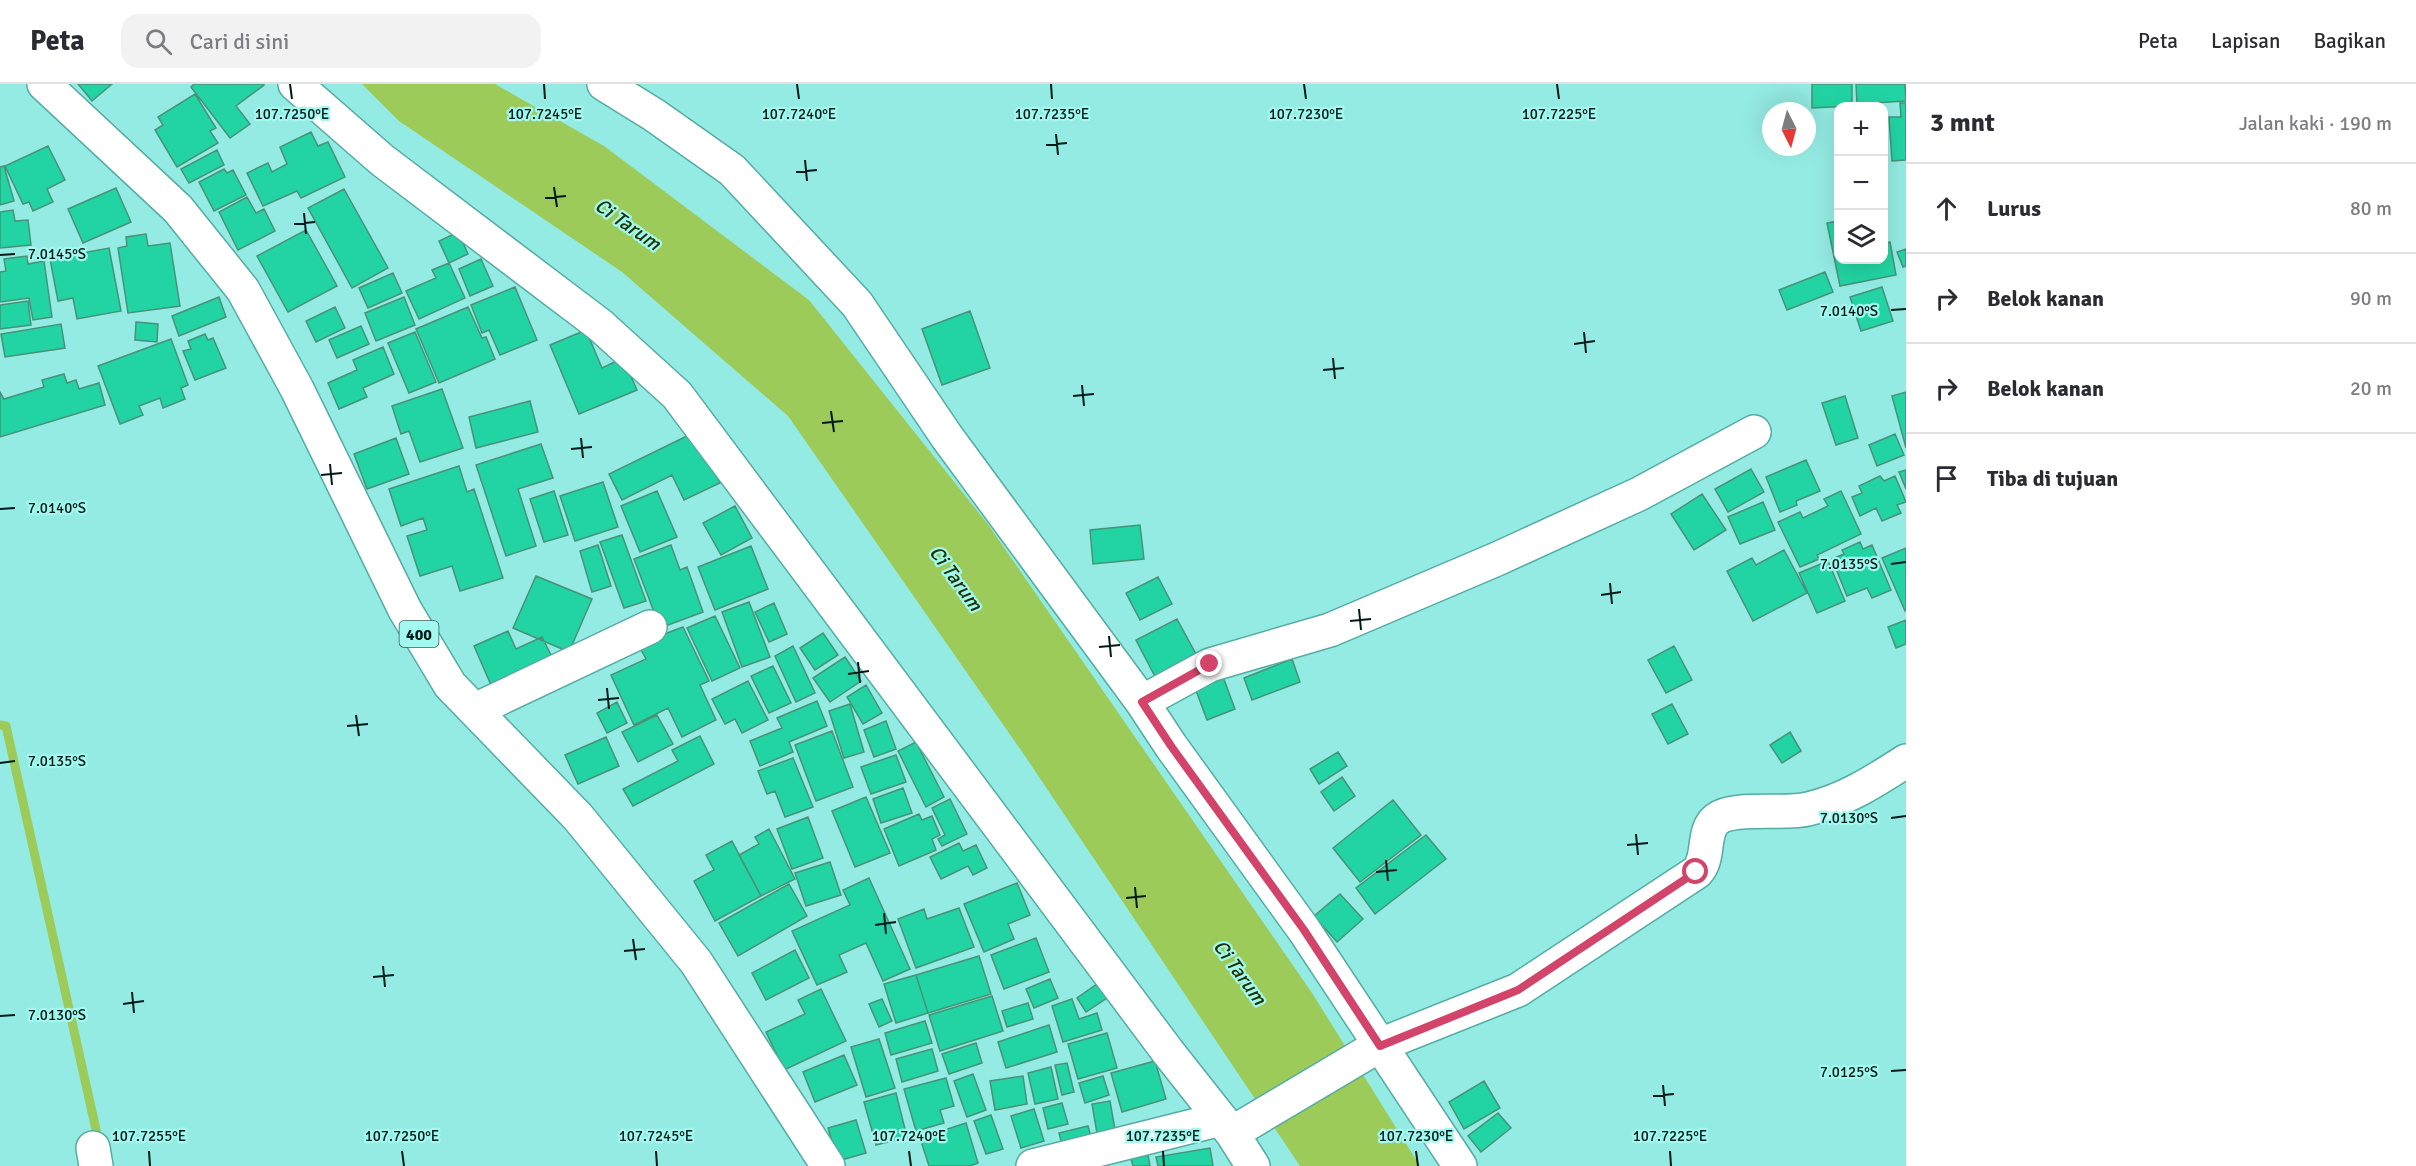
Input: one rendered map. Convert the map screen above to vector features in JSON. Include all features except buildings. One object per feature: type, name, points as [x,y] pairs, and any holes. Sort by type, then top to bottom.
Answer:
[{"type":"street","name":"400","points":[[44,84],[178,209],[243,290],[297,389],[405,610],[450,685],[578,817],[696,962],[828,1166]]},
{"type":"street","points":[[295,84],[382,160],[600,325],[677,395],[1161,1042],[1232,1126],[1253,1166]]},
{"type":"street","points":[[604,84],[654,115],[732,170],[857,304],[947,437],[1142,702],[1171,746],[1304,930],[1369,1052],[1460,1166]]},
{"type":"street","points":[[1142,702],[1210,664],[1330,630],[1497,559],[1639,494],[1754,432]]},
{"type":"street","points":[[475,710],[650,627]]},
{"type":"street","points":[[1033,1166],[1232,1126],[1369,1052],[1518,990],[1696,872],[1705,862],[1709,830],[1720,817],[1732,813],[1791,812],[1825,804],[1868,785],[1906,761]]},
{"type":"water","name":"Ci Tarum","points":[[362,84],[495,84],[604,146],[809,300],[987,523],[1312,993],[1420,1166],[1300,1166],[1025,756],[788,416],[622,272],[399,121]]},
{"type":"waterway","points":[[0,725],[6,726],[99,1143]]},
{"type":"route","points":[[1210,664],[1142,702],[1171,746],[1304,930],[1380,1046],[1518,990],[1696,872]]}]
